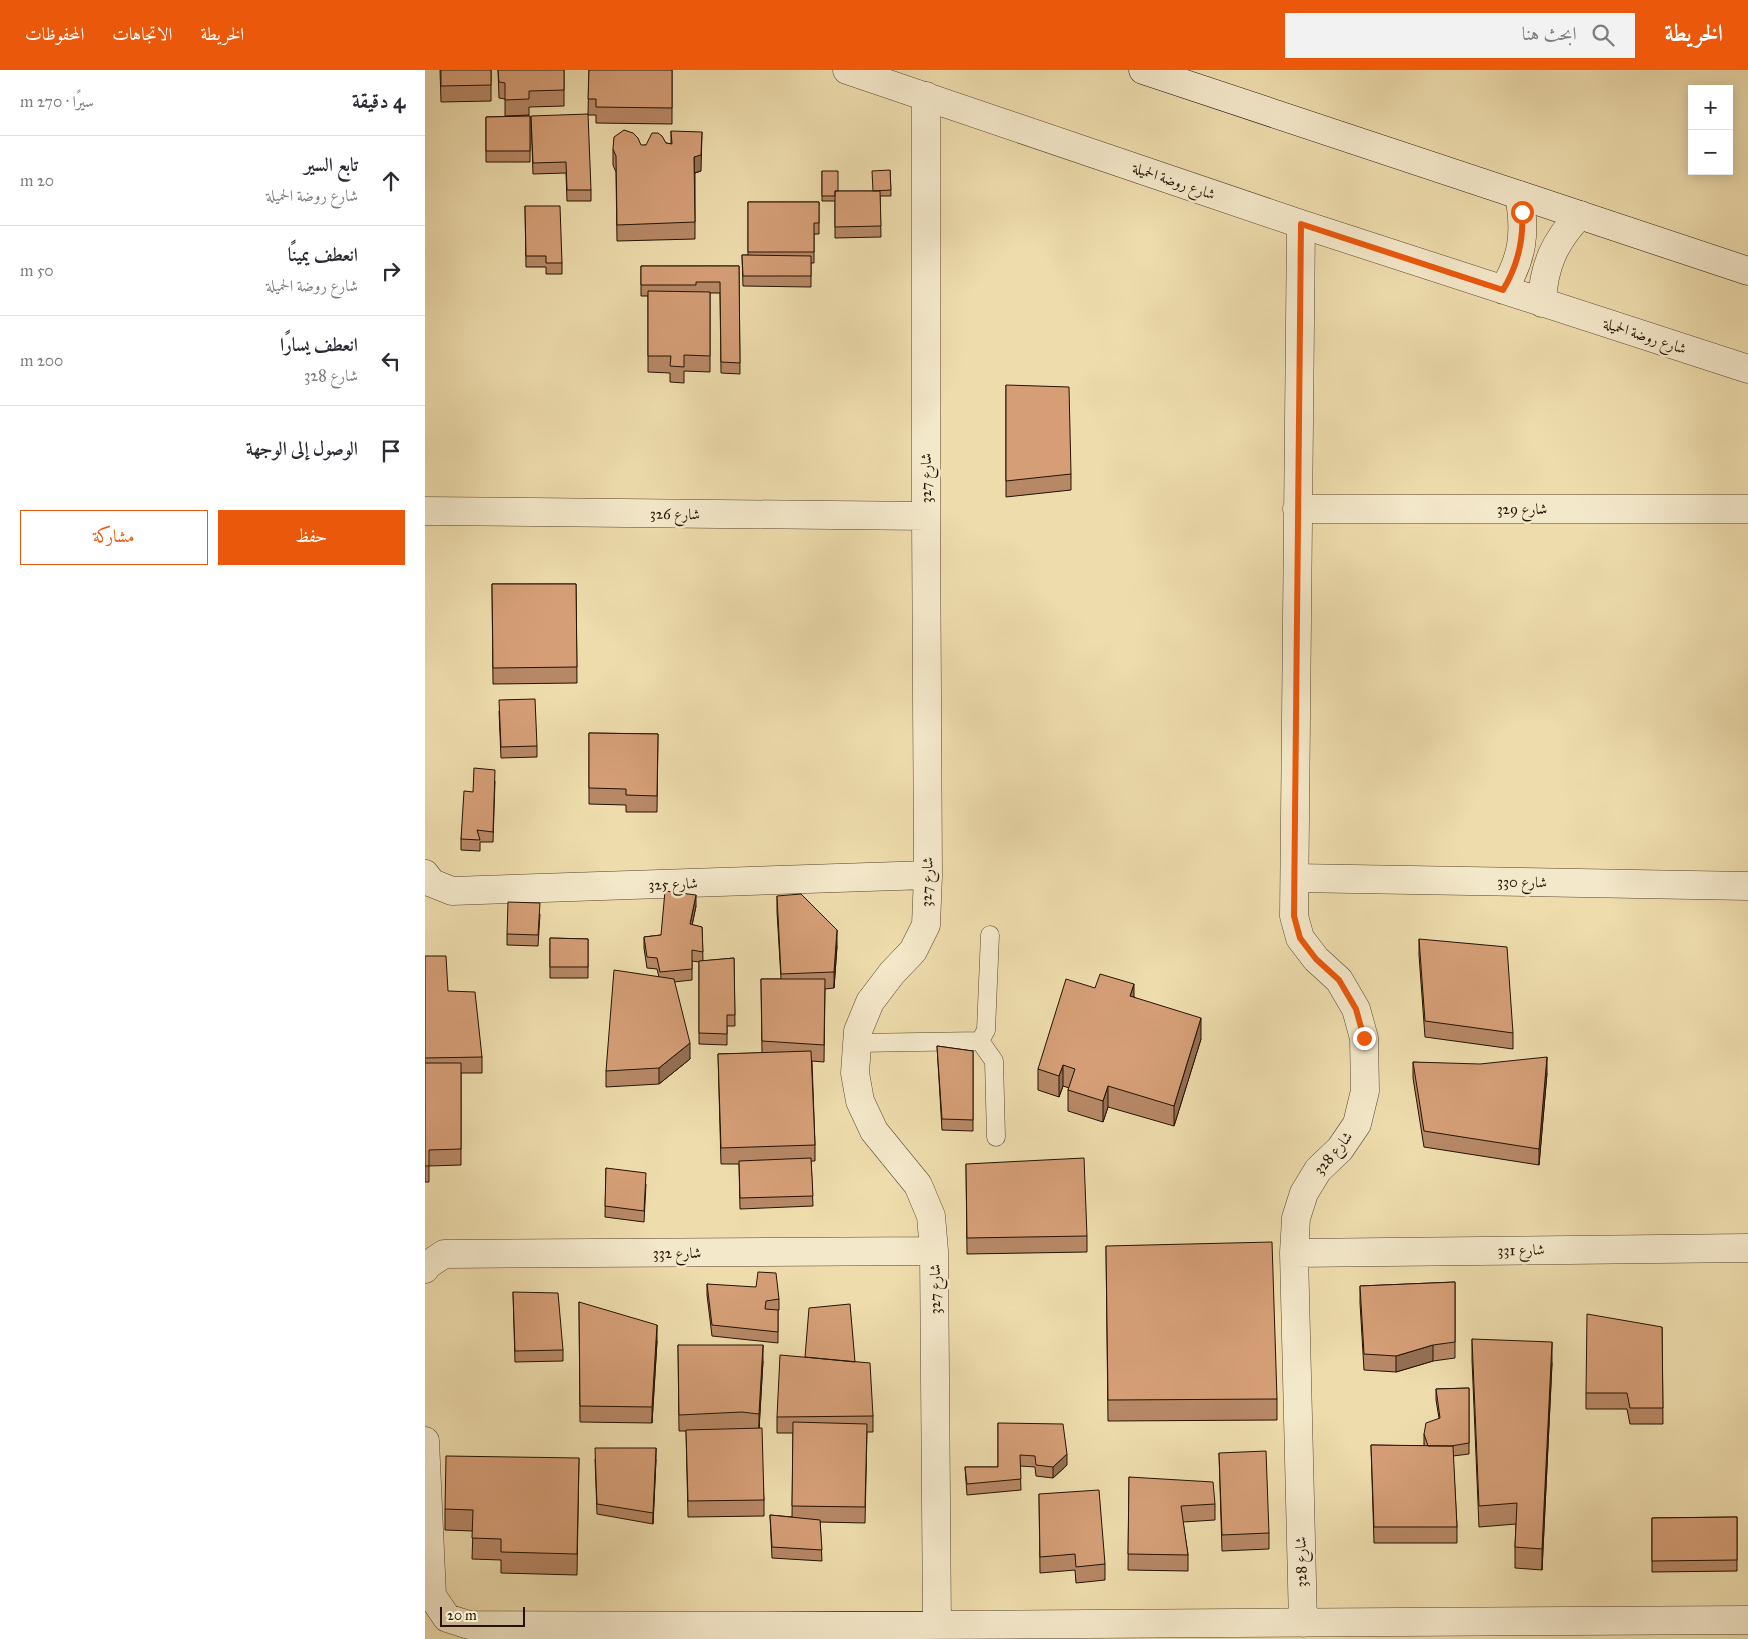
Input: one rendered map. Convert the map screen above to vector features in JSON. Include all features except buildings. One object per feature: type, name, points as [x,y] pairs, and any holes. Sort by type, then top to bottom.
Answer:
[{"type":"street","name":"شارع روضة الحميلة","points":[[847,70],[1301,224],[1748,369]]},
{"type":"street","points":[[1143,70],[1748,271]]},
{"type":"street","name":"شارع 327","points":[[926,96],[928,875],[926,925],[913,951],[892,973],[870,1002],[858,1031],[855,1073],[860,1101],[874,1131],[918,1185],[931,1216],[934,1251],[937,1625]]},
{"type":"street","points":[[1503,290],[1511,276],[1521,247],[1523,230],[1519,195]]},
{"type":"street","points":[[1542,302],[1542,286],[1550,256],[1568,227],[1580,215]]},
{"type":"street","name":"شارع 328","points":[[1301,224],[1294,916],[1300,938],[1316,959],[1339,980],[1356,1009],[1364,1038],[1365,1091],[1357,1124],[1340,1149],[1318,1170],[1304,1192],[1295,1218],[1303,1623]]},
{"type":"street","name":"شارع 329","points":[[1297,509],[1748,509]]},
{"type":"street","name":"شارع 326","points":[[425,511],[926,516]]},
{"type":"street","name":"شارع 325","points":[[425,874],[432,883],[452,892],[928,875]]},
{"type":"street","name":"شارع 330","points":[[1295,878],[1748,886]]},
{"type":"street","name":"شارع 331","points":[[1295,1253],[1748,1248]]},
{"type":"street","name":"شارع 332","points":[[425,1269],[426,1266],[444,1254],[934,1251]]},
{"type":"street","points":[[425,1441],[433,1596],[447,1618],[469,1625],[750,1632],[937,1625],[1303,1623],[1645,1630],[1748,1620]]},
{"type":"lane","points":[[980,1041],[986,1030],[990,935]]},
{"type":"lane","points":[[857,1043],[980,1041]]},
{"type":"lane","points":[[980,1041],[994,1061],[996,1137]]},
{"type":"route","points":[[1364,1038],[1356,1009],[1339,980],[1316,959],[1300,938],[1294,916],[1301,224],[1503,290],[1517,262],[1521,247],[1523,230],[1522,212]]}]
